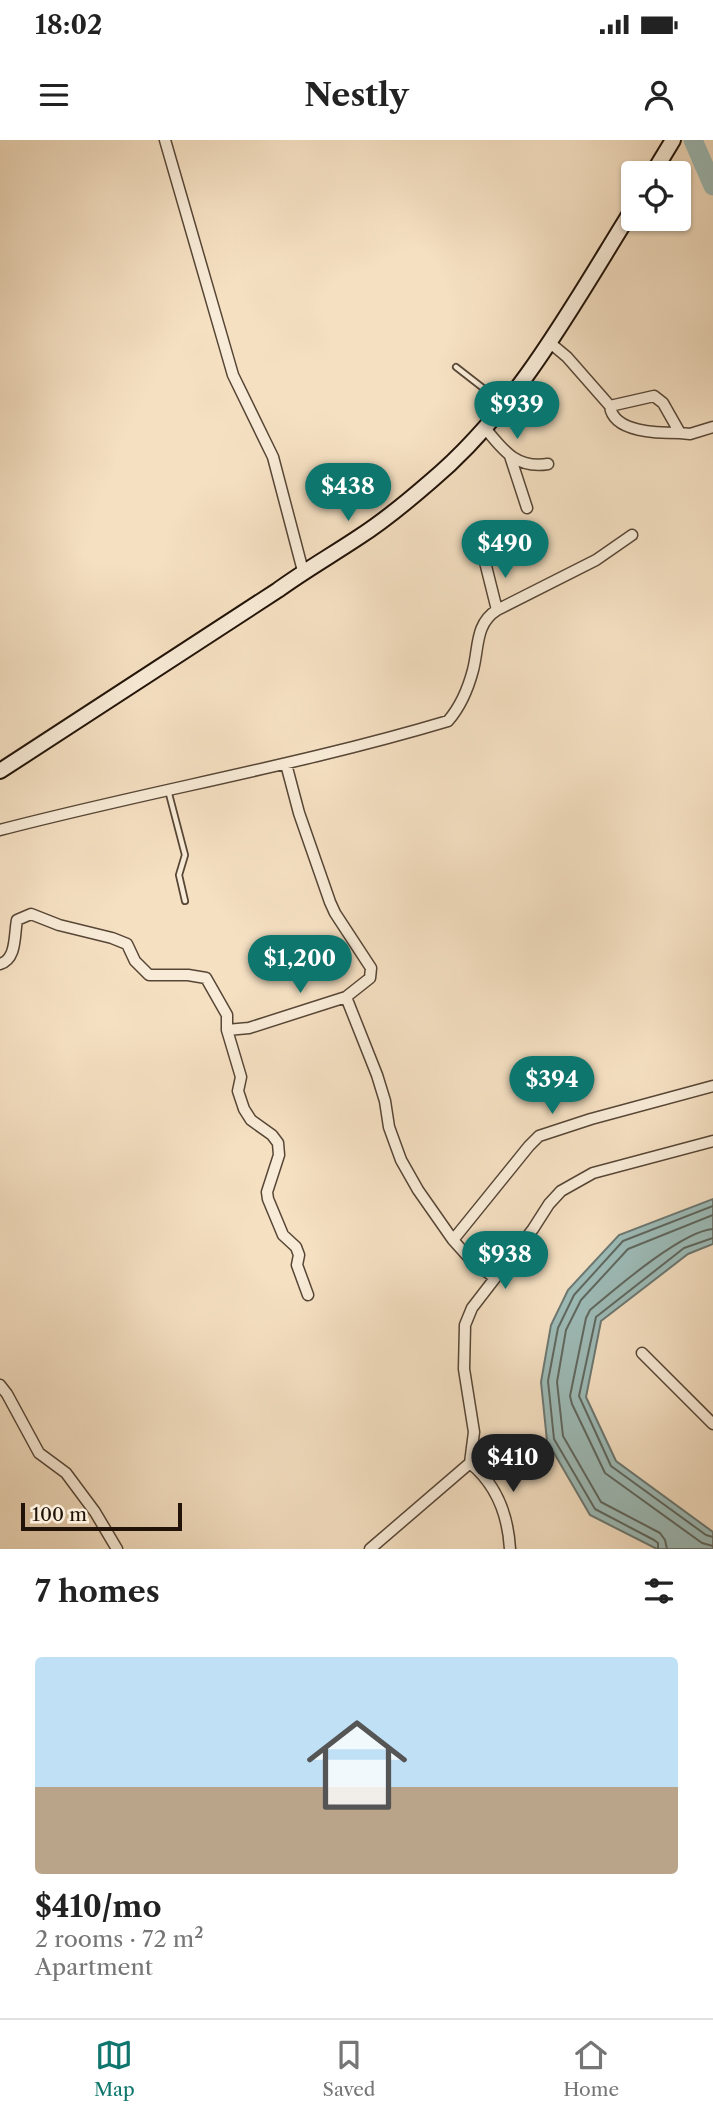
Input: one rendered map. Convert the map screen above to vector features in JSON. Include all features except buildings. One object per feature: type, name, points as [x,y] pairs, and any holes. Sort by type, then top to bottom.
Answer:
[{"type":"main road","points":[[659,161],[668,143]]},
{"type":"main road","points":[[0,771],[303,571],[360,537],[432,480],[505,405],[549,342],[621,228]]},
{"type":"street","points":[[164,140],[233,375],[274,457],[303,571]]},
{"type":"street","points":[[549,342],[567,357],[610,406],[616,420],[624,425],[658,433],[691,434],[713,427]]},
{"type":"street","points":[[610,406],[654,396],[663,403],[680,433]]},
{"type":"street","points":[[485,428],[510,455],[530,465],[548,464]]},
{"type":"street","points":[[510,455],[527,508]]},
{"type":"street","points":[[0,830],[286,764],[449,721],[459,709],[473,671],[481,627],[486,617],[596,560],[632,536]]},
{"type":"street","points":[[484,558],[497,610]]},
{"type":"street","points":[[227,1030],[249,1028],[346,997],[370,978],[371,968],[330,902],[299,813],[286,764]]},
{"type":"street","points":[[0,964],[7,962],[12,955],[17,920],[32,914],[59,925],[127,944],[135,961],[149,975],[206,978],[227,1015],[227,1030],[241,1077],[238,1091],[244,1109],[251,1120],[272,1135],[278,1143],[279,1155],[267,1192],[268,1199],[284,1235],[296,1247],[299,1255],[299,1275],[308,1295]]},
{"type":"street","points":[[346,997],[377,1075],[389,1127],[401,1160],[453,1240],[471,1260],[495,1278]]},
{"type":"street","points":[[453,1240],[539,1136],[713,1086]]},
{"type":"street","points":[[370,1549],[470,1463],[474,1433],[464,1369],[465,1325],[472,1308],[549,1204],[561,1191],[593,1172],[713,1141]]},
{"type":"street","points":[[642,1353],[713,1423]]},
{"type":"street","points":[[0,1385],[38,1453],[66,1473],[95,1512],[117,1549]]},
{"type":"street","points":[[470,1463],[480,1470],[497,1492],[507,1524],[510,1549]]},
{"type":"lane","points":[[456,367],[505,405]]},
{"type":"lane","points":[[168,790],[185,855],[179,875],[185,901]]},
{"type":"water","points":[[713,1199],[713,1244],[688,1254],[601,1321],[586,1397],[616,1461],[713,1532],[713,1549],[657,1549],[590,1515],[547,1441],[541,1382],[551,1325],[568,1290],[619,1235]]},
{"type":"waterway","points":[[693,140],[713,186]]}]
